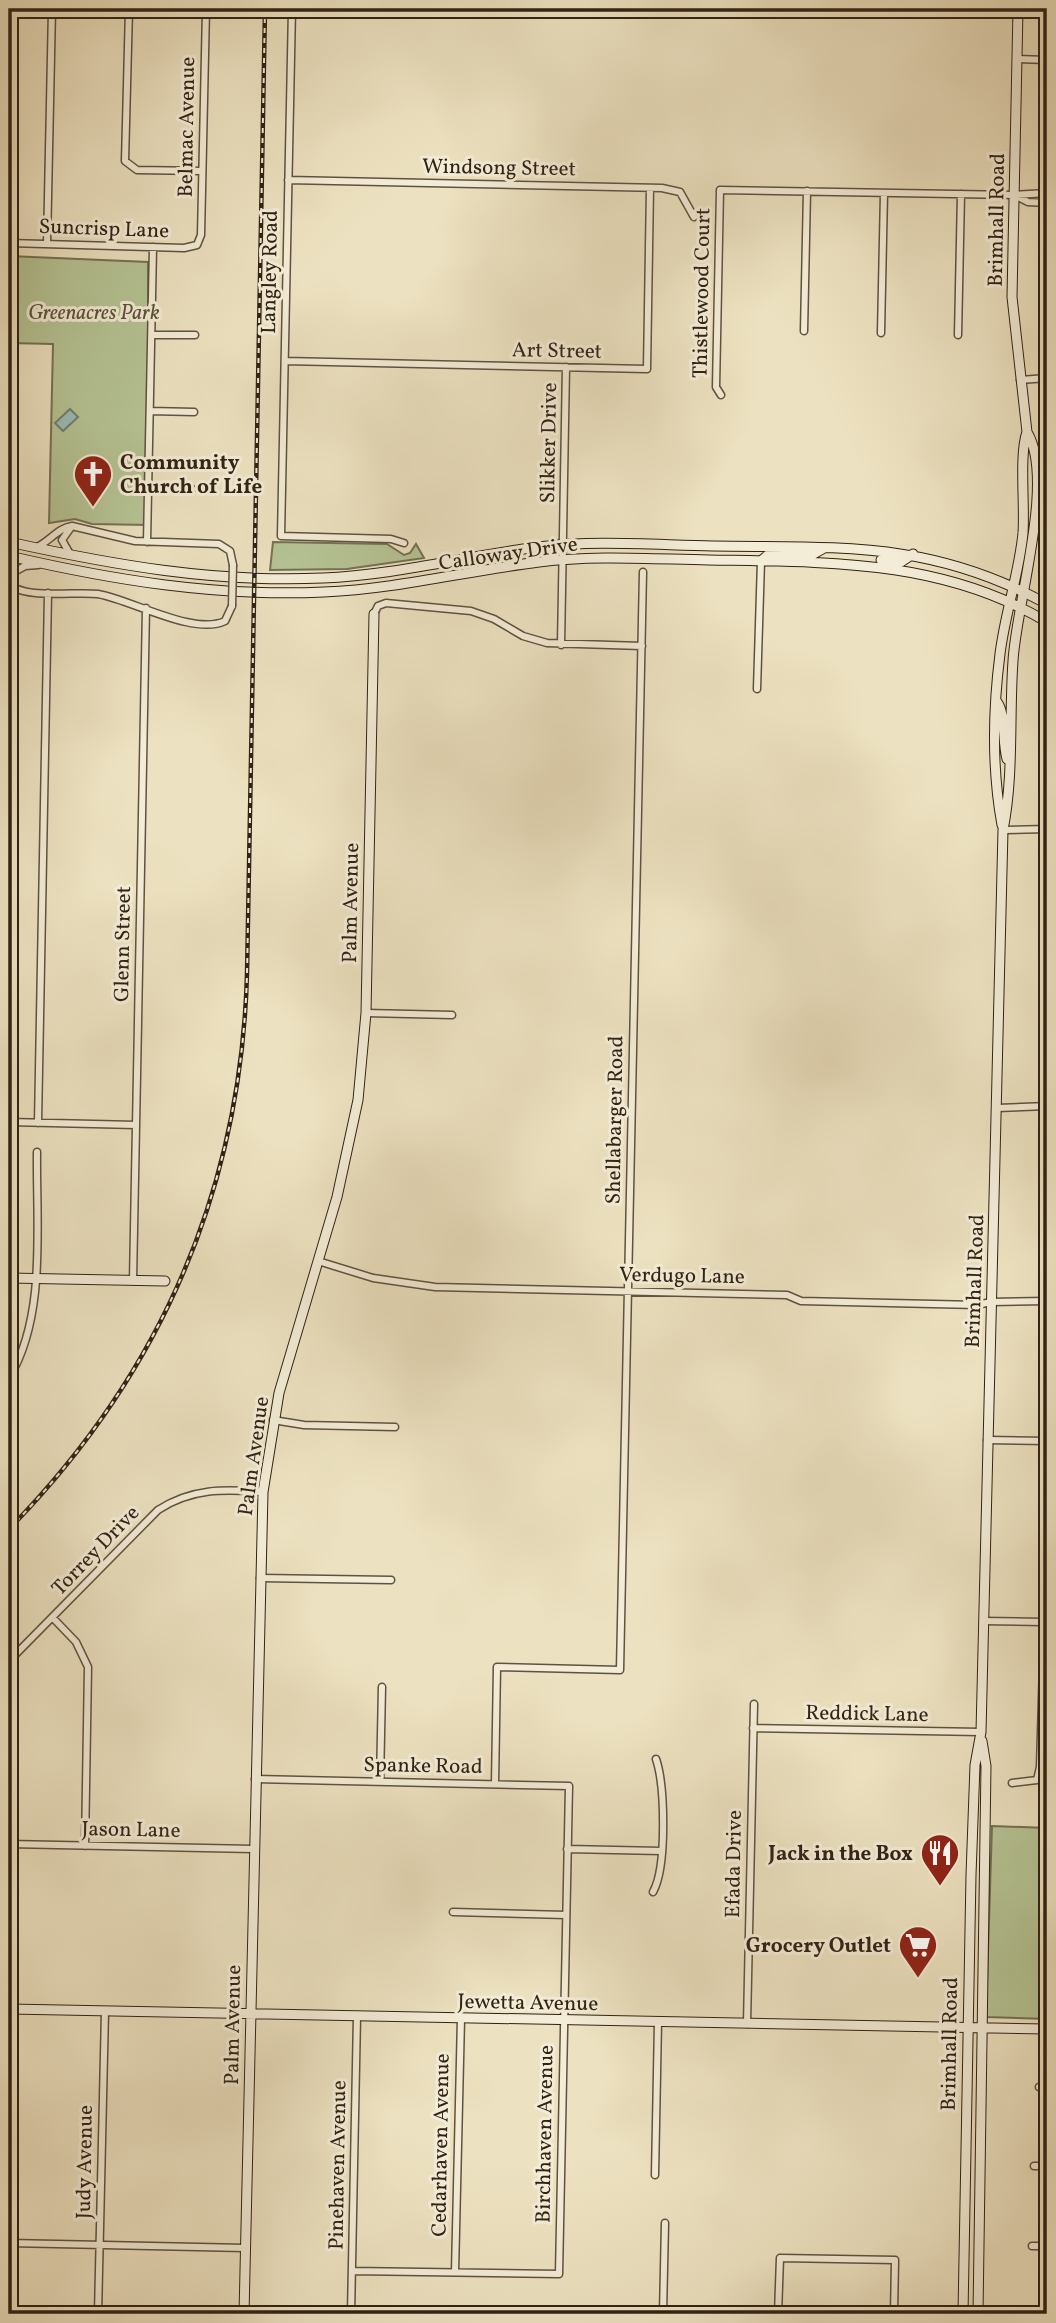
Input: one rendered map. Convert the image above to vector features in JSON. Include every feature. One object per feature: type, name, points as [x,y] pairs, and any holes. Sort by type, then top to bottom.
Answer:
[{"type":"street","points":[[47,244],[51,9]]},
{"type":"street","points":[[129,9],[124,154],[127,165],[137,170],[202,171]]},
{"type":"street","name":"Belmac Avenue","points":[[197,245],[201,235],[206,9]]},
{"type":"street","name":"Langley Road","points":[[292,9],[281,536],[391,539],[404,543]]},
{"type":"street","name":"Brimhall Road","points":[[963,2314],[971,1874],[974,1793],[981,1732],[1003,830],[1009,799],[1013,657],[1023,608],[1038,498],[1035,443],[1027,432],[1013,319],[1018,9]]},
{"type":"street","points":[[1017,59],[1047,60]]},
{"type":"street","name":"Windsong Street","points":[[288,180],[650,188],[680,192],[694,217]]},
{"type":"street","name":"Art Street","points":[[285,361],[647,369],[650,188]]},
{"type":"street","name":"Thistlewood Court","points":[[721,395],[716,387],[720,190],[807,191]]},
{"type":"street","points":[[804,331],[807,191],[1014,195],[1047,193]]},
{"type":"street","points":[[881,333],[884,193]]},
{"type":"street","points":[[958,335],[961,194]]},
{"type":"street","points":[[1014,195],[1028,202],[1047,203]]},
{"type":"street","name":"Suncrisp Lane","points":[[9,243],[153,247],[197,245]]},
{"type":"street","points":[[147,542],[153,247]]},
{"type":"street","points":[[152,335],[195,335]]},
{"type":"street","name":"Slikker Drive","points":[[561,645],[566,367]]},
{"type":"street","points":[[1020,380],[1047,378]]},
{"type":"street","points":[[150,411],[194,412]]},
{"type":"street","name":"Brimhall Road","points":[[1003,830],[997,800],[996,701],[1000,653],[1024,515],[1023,442],[1027,432]]},
{"type":"street","points":[[148,489],[192,489]]},
{"type":"street","points":[[72,526],[62,540],[64,548],[74,557]]},
{"type":"street","points":[[35,548],[47,542],[62,528],[72,526],[147,542],[219,544],[230,551],[233,565],[233,606],[229,617],[215,624],[190,622],[96,594],[48,593],[11,586],[14,572],[25,566],[43,564]]},
{"type":"street","name":"Calloway Drive","points":[[9,542],[74,557],[193,576],[289,579],[399,572],[564,545],[873,548],[958,565],[1013,585],[1047,604]]},
{"type":"street","points":[[758,689],[761,561],[768,555],[810,556],[826,547]]},
{"type":"street","points":[[849,563],[857,557],[901,562],[913,554]]},
{"type":"street","name":"Calloway Drive","points":[[9,556],[153,585],[233,592],[290,593],[399,586],[564,559],[849,563],[915,571],[957,581],[1010,600],[1047,622]]},
{"type":"street","name":"Shellabarger Road","points":[[495,1784],[498,1667],[620,1670],[643,572]]},
{"type":"street","points":[[38,1123],[48,593]]},
{"type":"street","points":[[374,614],[378,606],[386,603],[471,611],[535,641],[561,645],[642,646]]},
{"type":"street","name":"Glenn Street","points":[[133,1281],[146,608]]},
{"type":"street","name":"Palm Avenue","points":[[244,2314],[263,1492],[273,1420],[285,1369],[344,1173],[355,1124],[366,1013],[374,614]]},
{"type":"street","points":[[996,701],[1002,710],[1002,742],[1010,768]]},
{"type":"street","points":[[1003,830],[1047,830]]},
{"type":"street","points":[[366,1013],[452,1015]]},
{"type":"street","points":[[997,1108],[1047,1106]]},
{"type":"street","points":[[9,1122],[136,1125]]},
{"type":"street","points":[[9,1378],[29,1334],[34,1279],[37,1152]]},
{"type":"street","name":"Verdugo Lane","points":[[318,1261],[373,1278],[412,1285],[787,1294],[801,1301],[977,1306],[991,1302],[1047,1301]]},
{"type":"street","points":[[9,1278],[165,1281]]},
{"type":"street","points":[[273,1420],[304,1425],[395,1427]]},
{"type":"street","points":[[987,1440],[1047,1441]]},
{"type":"street","name":"Torrey Drive","points":[[9,1661],[150,1517],[168,1503],[191,1493],[215,1489],[263,1492]]},
{"type":"street","points":[[1012,1783],[1037,1780],[1044,1742],[1046,1526]]},
{"type":"street","points":[[259,1577],[391,1580]]},
{"type":"street","points":[[54,1618],[76,1642],[88,1667],[85,1846]]},
{"type":"street","points":[[983,1621],[1044,1622]]},
{"type":"street","points":[[380,1782],[382,1687]]},
{"type":"street","name":"Efada Drive","points":[[747,2024],[754,1704]]},
{"type":"street","name":"Reddick Lane","points":[[753,1728],[981,1732]]},
{"type":"street","name":"Brimhall Road","points":[[978,2314],[986,1766],[981,1732]]},
{"type":"street","points":[[653,1892],[660,1880],[661,1850],[662,1775],[656,1759]]},
{"type":"street","name":"Spanke Road","points":[[255,1779],[569,1786]]},
{"type":"street","name":"Birchhaven Avenue","points":[[455,2272],[558,2274],[569,1786]]},
{"type":"street","points":[[974,1793],[978,1803],[978,1842],[985,1849]]},
{"type":"street","name":"Jason Lane","points":[[9,1844],[253,1849]]},
{"type":"street","points":[[567,1849],[661,1850]]},
{"type":"street","points":[[971,1874],[978,1882],[977,1922],[983,1935]]},
{"type":"street","points":[[453,1912],[566,1914]]},
{"type":"street","name":"Jewetta Avenue","points":[[9,2009],[1047,2029]]},
{"type":"street","name":"Judy Avenue","points":[[99,2314],[105,2011]]},
{"type":"street","name":"Pinehaven Avenue","points":[[351,2314],[357,2016]]},
{"type":"street","name":"Cedarhaven Avenue","points":[[455,2272],[461,2018]]},
{"type":"street","points":[[655,2175],[658,2022]]},
{"type":"street","points":[[1034,2166],[1047,2166]]},
{"type":"street","points":[[663,2314],[665,2223]]},
{"type":"street","points":[[9,2243],[245,2248]]},
{"type":"street","points":[[1032,2246],[1047,2246]]},
{"type":"street","points":[[778,2314],[780,2258],[895,2260],[894,2314]]},
{"type":"street","points":[[352,2270],[455,2272]]},
{"type":"green space","name":"Greenacres Park","points":[[9,256],[148,262],[148,525],[92,524],[75,519],[49,523],[53,344],[9,343]]},
{"type":"green space","points":[[273,542],[387,544],[404,555],[410,553],[416,544],[424,558],[347,569],[270,570]]},
{"type":"green space","points":[[992,1826],[1047,1828],[1047,2019],[986,2017]]},
{"type":"water","points":[[70,409],[78,417],[63,431],[55,423]]},
{"type":"railway","points":[[9,1529],[62,1470],[109,1408],[149,1343],[182,1275],[209,1204],[229,1130],[241,1054],[247,974],[265,9]]},
{"type":"place","name":"Community Church of Life","points":[[93,508]]},
{"type":"place","name":"Jack in the Box","points":[[940,1887]]},
{"type":"place","name":"Grocery Outlet","points":[[918,1979]]}]
